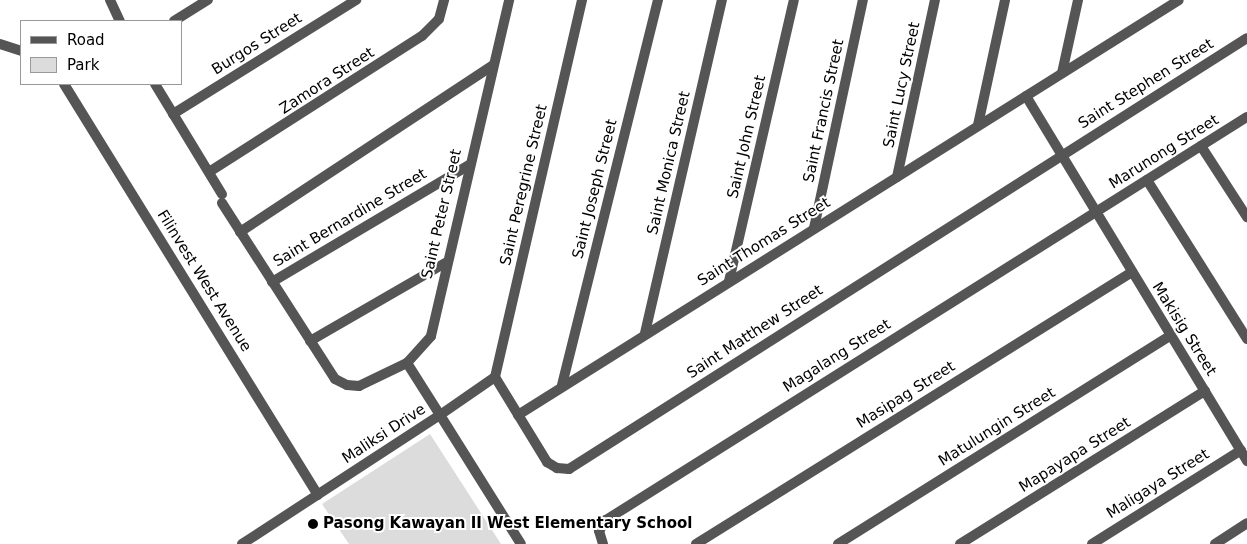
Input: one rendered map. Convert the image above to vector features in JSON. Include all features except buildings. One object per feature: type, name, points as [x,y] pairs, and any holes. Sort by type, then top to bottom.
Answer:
[{"type":"street","points":[[110,0],[120,20]]},
{"type":"street","points":[[176,20],[208,0]]},
{"type":"street","name":"Burgos Street","points":[[173,114],[356,0]]},
{"type":"street","name":"Zamora Street","points":[[209,172],[422,36],[440,19],[444,0]]},
{"type":"street","name":"Saint Peter Street","points":[[408,363],[430,336],[445,263],[509,0]]},
{"type":"street","name":"Saint Peregrine Street","points":[[495,377],[582,0]]},
{"type":"street","name":"Saint Joseph Street","points":[[562,385],[658,0]]},
{"type":"street","name":"Saint Monica Street","points":[[645,333],[722,0]]},
{"type":"street","name":"Saint John Street","points":[[729,281],[794,0]]},
{"type":"street","name":"Saint Francis Street","points":[[814,228],[863,0]]},
{"type":"street","name":"Saint Lucy Street","points":[[898,176],[935,0]]},
{"type":"street","points":[[978,125],[1005,0]]},
{"type":"street","points":[[1062,73],[1078,0]]},
{"type":"street","name":"Saint Thomas Street","points":[[518,415],[562,385],[1179,0]]},
{"type":"street","name":"Saint Stephen Street","points":[[1062,155],[1247,38]]},
{"type":"street","points":[[0,44],[20,51]]},
{"type":"street","points":[[240,232],[493,65]]},
{"type":"street","name":"Filinvest West Avenue","points":[[69,85],[318,495]]},
{"type":"street","points":[[156,85],[209,172],[240,232],[335,379],[347,385],[359,386],[408,363],[440,415],[495,377]]},
{"type":"street","name":"Makisig Street","points":[[1026,96],[1247,461]]},
{"type":"street","name":"Marunong Street","points":[[1096,212],[1247,117]]},
{"type":"street","points":[[1201,146],[1247,218]]},
{"type":"street","name":"Saint Matthew Street","points":[[495,377],[547,462],[557,468],[569,469],[1062,155]]},
{"type":"street","name":"Saint Bernardine Street","points":[[272,282],[469,165]]},
{"type":"street","points":[[1147,180],[1247,339]]},
{"type":"street","name":"Magalang Street","points":[[603,544],[599,531],[606,520],[1096,212]]},
{"type":"street","points":[[310,341],[445,263]]},
{"type":"street","name":"Masipag Street","points":[[696,544],[1132,272]]},
{"type":"street","name":"Matulungin Street","points":[[838,544],[1171,335]]},
{"type":"street","name":"Mapayapa Street","points":[[960,544],[1205,391]]},
{"type":"street","name":"Maliksi Drive","points":[[242,544],[440,415],[521,544]]},
{"type":"street","name":"Maligaya Street","points":[[1092,544],[1240,450]]},
{"type":"street","points":[[1215,544],[1247,523]]},
{"type":"green space","points":[[430,434],[501,544],[349,544],[322,504]]},
{"type":"place","name":"Pasong Kawayan II West Elementary School","points":[[313,524]]}]
